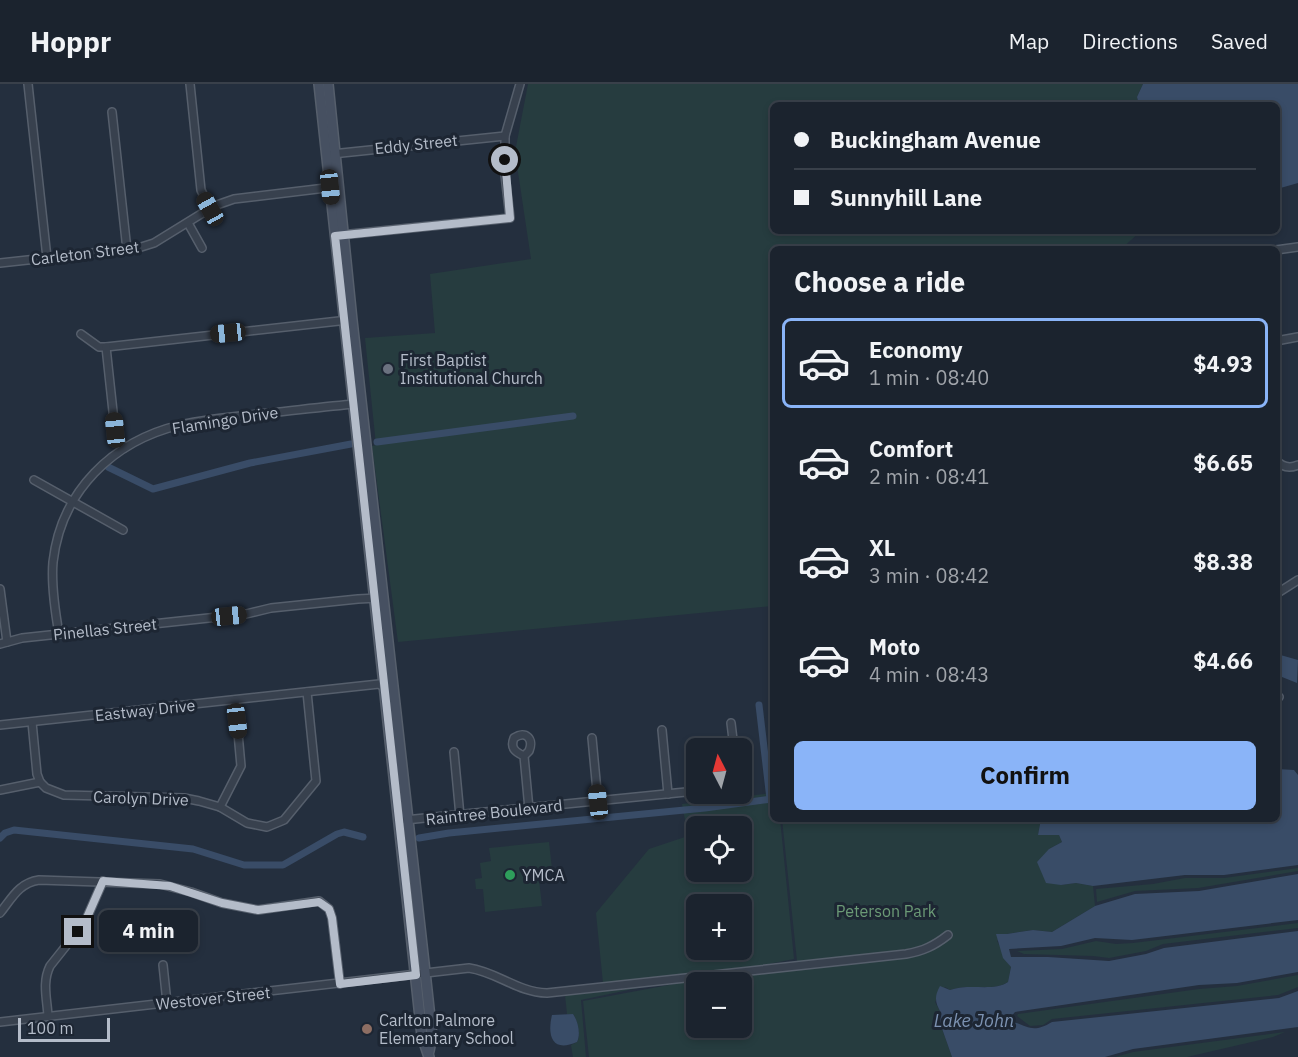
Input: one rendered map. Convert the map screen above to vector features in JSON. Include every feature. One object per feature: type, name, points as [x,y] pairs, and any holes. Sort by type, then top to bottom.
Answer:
[{"type":"street","points":[[28,84],[47,258]]},
{"type":"street","points":[[190,84],[201,190],[210,209]]},
{"type":"street","points":[[319,84],[331,154]]},
{"type":"street","points":[[328,84],[334,187],[380,599],[386,688],[404,820],[421,975],[432,1036],[428,1055]]},
{"type":"street","points":[[339,235],[510,218],[505,175],[505,136],[519,84]]},
{"type":"street","points":[[112,112],[127,250]]},
{"type":"street","name":"Eddy Street","points":[[331,154],[505,136]]},
{"type":"street","name":"Carleton Street","points":[[0,263],[127,250],[154,243],[210,209],[234,199],[334,187]]},
{"type":"street","points":[[188,223],[202,248]]},
{"type":"street","points":[[1280,249],[1298,247]]},
{"type":"street","points":[[81,334],[99,347],[106,347],[348,320]]},
{"type":"street","points":[[1280,340],[1298,337]]},
{"type":"street","points":[[106,347],[115,430],[124,448]]},
{"type":"street","name":"Flamingo Drive","points":[[59,634],[53,585],[53,563],[62,524],[83,484],[124,448],[166,429],[197,421],[358,404]]},
{"type":"street","points":[[1280,463],[1289,467],[1298,465]]},
{"type":"street","points":[[34,480],[123,530]]},
{"type":"street","points":[[1280,591],[1298,580]]},
{"type":"street","points":[[0,589],[3,643]]},
{"type":"street","points":[[380,599],[395,693],[404,820]]},
{"type":"street","name":"Pinellas Street","points":[[3,643],[59,634],[246,614],[271,608],[380,599]]},
{"type":"street","name":"Eastway Drive","points":[[0,725],[379,684],[395,693]]},
{"type":"street","name":"Carolyn Drive","points":[[40,782],[46,788],[64,795],[184,798],[220,807],[247,823],[267,827],[284,820],[313,787],[316,776],[307,692]]},
{"type":"street","points":[[220,807],[241,766],[235,700]]},
{"type":"street","points":[[0,790],[40,782],[37,774],[32,722]]},
{"type":"street","points":[[731,723],[733,738]]},
{"type":"street","points":[[662,730],[668,794]]},
{"type":"street","points":[[592,738],[598,802]]},
{"type":"street","points":[[454,752],[460,816]]},
{"type":"street","points":[[524,756],[529,809]]},
{"type":"street","name":"Raintree Boulevard","points":[[404,820],[686,792]]},
{"type":"street","points":[[0,912],[20,887],[39,880],[103,881],[170,886],[222,903],[258,910],[322,902],[329,909],[332,918],[340,984]]},
{"type":"street","points":[[48,1016],[46,973],[85,922],[103,881]]},
{"type":"street","name":"Westover Street","points":[[0,1022],[469,968],[477,969],[535,993],[547,993],[906,954],[923,951],[948,935]]},
{"type":"street","points":[[163,965],[167,1003]]},
{"type":"green space","points":[[528,84],[1143,84],[1137,97],[1138,102],[770,102],[770,234],[1138,234],[1124,246],[770,246],[770,606],[398,642],[372,446],[376,445],[365,338],[435,333],[430,274],[531,259],[515,152]]},
{"type":"green space","points":[[770,793],[770,822],[780,822],[794,959],[742,969],[686,972],[686,975],[603,983],[596,913],[649,849],[686,837],[686,882],[752,882],[752,816],[686,816],[686,825],[682,804],[752,804],[752,795]]},
{"type":"green space","name":"Peterson Park","points":[[782,822],[1040,822],[1038,835],[1059,835],[1062,842],[1049,849],[1061,885],[1076,883],[1093,886],[1095,906],[1052,932],[1033,930],[1007,934],[997,941],[1011,967],[1008,982],[989,987],[950,990],[945,987],[935,1002],[941,1013],[939,1020],[952,1057],[589,1057],[583,1001],[686,982],[686,1038],[752,1038],[752,972],[738,972],[797,961]]},
{"type":"green space","name":"YMCA","points":[[549,842],[552,869],[538,871],[542,906],[485,912],[483,889],[476,889],[475,879],[482,878],[480,863],[491,861],[489,848]]},
{"type":"green space","points":[[1298,868],[1298,871],[1198,888],[1135,891],[1097,902],[1096,889],[1153,884],[1185,878],[1224,878]]},
{"type":"green space","points":[[1298,923],[1298,928],[1163,944],[1146,951],[1109,958],[1024,954],[1017,951],[1062,949],[1096,941],[1116,944],[1133,943]]},
{"type":"green space","points":[[1298,975],[1298,987],[1278,995],[1052,1019],[1043,1025],[1030,1026],[1017,1016],[1018,1014],[1199,989],[1237,986]]},
{"type":"green space","points":[[652,985],[581,1000],[586,1057],[573,1057],[571,1045],[577,1042],[578,1028],[573,1014],[567,1014],[565,995]]},
{"type":"green space","points":[[1285,1032],[1273,1037],[1187,1057],[1115,1057],[1133,1052]]},
{"type":"water","points":[[1143,84],[1298,84],[1298,183],[1280,188],[1280,102],[1138,102],[1137,97]]},
{"type":"water","points":[[1280,655],[1298,660],[1297,683],[1280,676]]},
{"type":"water","points":[[1280,769],[1294,770],[1298,775],[1298,865],[1224,875],[1185,875],[1093,886],[1076,883],[1061,885],[1046,883],[1037,862],[1049,849],[1062,842],[1059,835],[1038,835],[1040,822],[1280,822]]},
{"type":"water","name":"Lake John","points":[[1298,874],[1298,920],[1132,940],[1095,938],[1061,946],[1009,949],[1011,957],[1109,961],[1164,948],[1298,931],[1298,972],[1237,983],[1199,985],[1015,1012],[1008,1020],[1040,1028],[1052,1022],[1279,998],[1298,991],[1298,1027],[1133,1049],[1105,1057],[952,1057],[939,1020],[941,1013],[936,1003],[937,993],[940,986],[950,990],[996,986],[1008,982],[1011,967],[1003,958],[996,934],[1033,930],[1052,932],[1095,906],[1135,894],[1199,891]]},
{"type":"water","points":[[573,1014],[579,1035],[577,1042],[569,1045],[557,1044],[551,1036],[552,1015]]},
{"type":"waterway","points":[[377,442],[573,416]]},
{"type":"waterway","points":[[108,467],[153,489],[250,463],[351,444]]},
{"type":"waterway","points":[[759,705],[770,799]]},
{"type":"waterway","points":[[419,838],[770,799]]},
{"type":"waterway","points":[[0,838],[5,833],[14,830],[193,849],[244,865],[283,865],[337,834],[344,832],[363,837]]},
{"type":"place","name":"First Baptist Institutional Church","points":[[388,369]]},
{"type":"place","name":"YMCA","points":[[510,875]]},
{"type":"place","name":"Carlton Palmore Elementary School","points":[[367,1029]]},
{"type":"route","points":[[78,932],[85,922],[103,881],[170,886],[222,903],[258,910],[322,902],[329,909],[332,918],[340,984],[416,975],[335,236],[510,218],[505,160]]}]
